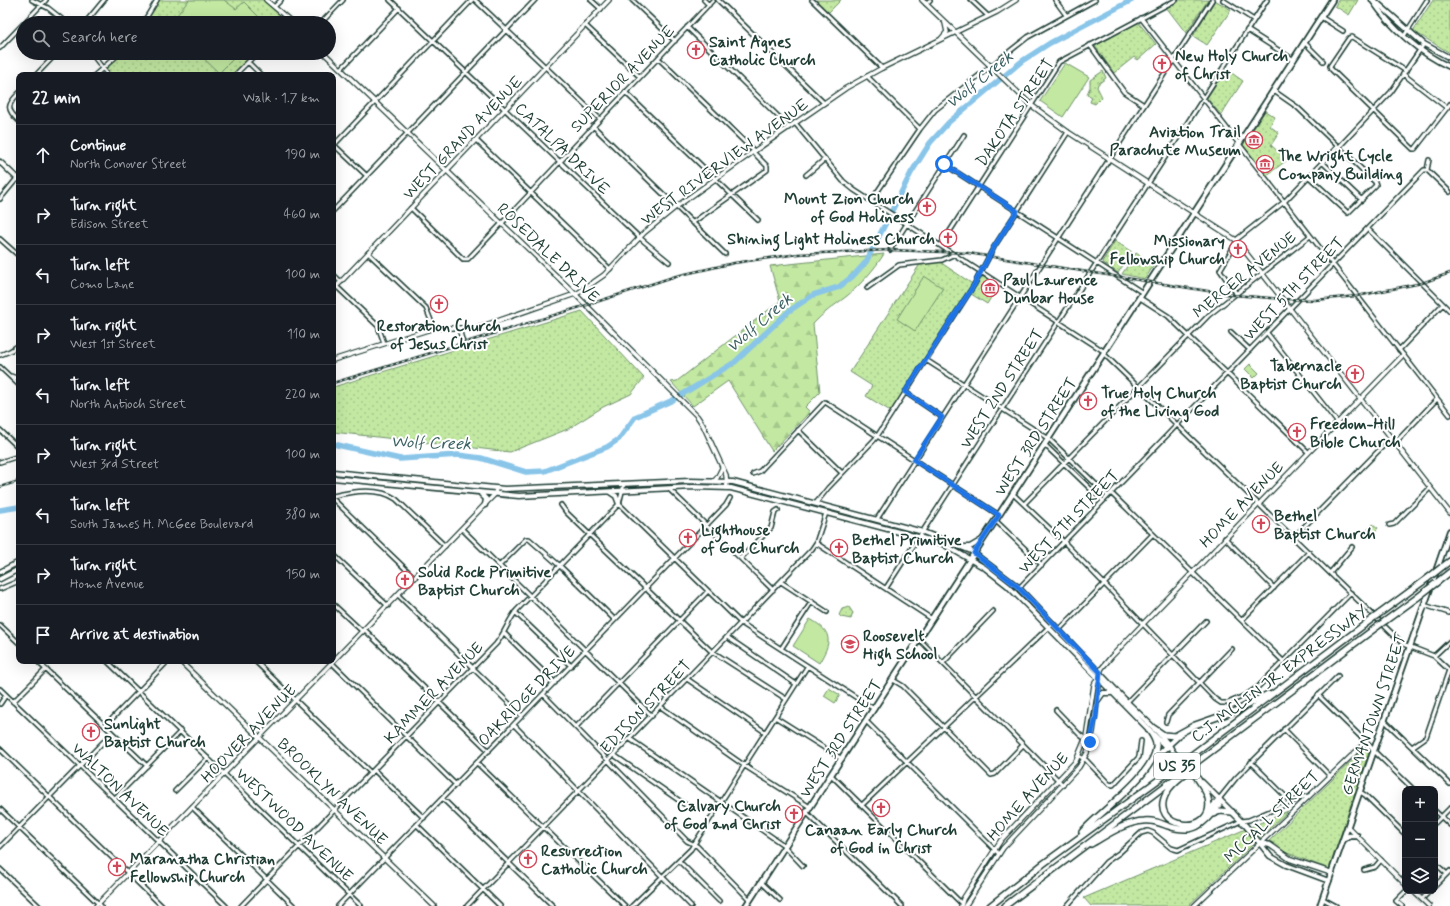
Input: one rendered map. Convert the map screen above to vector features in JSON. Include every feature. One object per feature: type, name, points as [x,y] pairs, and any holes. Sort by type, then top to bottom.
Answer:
[{"type":"highway","name":"C.J. MCLIN JR. EXPRESSWAY","points":[[990,906],[1074,840],[1165,775],[1450,561]]},
{"type":"highway","name":"C.J. MCLIN JR. EXPRESSWAY","points":[[1004,906],[1450,572]]},
{"type":"highway","points":[[1074,840],[1125,793],[1153,760],[1181,734],[1194,725],[1248,705],[1278,689]]},
{"type":"highway","points":[[1156,729],[1168,736],[1181,734]]},
{"type":"highway","points":[[1150,730],[1156,744],[1153,760]]},
{"type":"highway","points":[[1202,758],[1170,788],[1163,802],[1168,817],[1179,825],[1190,825],[1203,817],[1219,799]]},
{"type":"highway","points":[[1196,776],[1208,799],[1208,809],[1203,817]]},
{"type":"highway","points":[[1078,852],[1133,823],[1149,821],[1179,829],[1189,830],[1201,825],[1209,817],[1219,805],[1219,799]]},
{"type":"highway","points":[[1209,817],[1220,811],[1232,812]]},
{"type":"main road","name":"WEST 3RD STREET","points":[[746,906],[1332,0]]},
{"type":"main road","points":[[1373,0],[1424,44],[1450,58]]},
{"type":"main road","points":[[1373,0],[1404,36],[1420,50],[1450,67]]},
{"type":"main road","points":[[0,162],[16,176]]},
{"type":"main road","points":[[336,472],[496,488],[534,489],[624,484],[714,481],[726,482],[750,485],[877,519],[924,532],[962,547],[974,553],[1019,588],[1053,622],[1127,702],[1156,729],[1172,752],[1261,842],[1270,856],[1278,861],[1329,881]]},
{"type":"main road","points":[[336,478],[495,494],[537,495],[693,487],[727,488],[826,512],[941,543],[971,559],[1002,581],[1111,693],[1168,746]]},
{"type":"main road","points":[[610,492],[616,496],[619,504]]},
{"type":"main road","points":[[480,493],[486,499],[485,505]]},
{"type":"main road","name":"GERMANTOWN STREET","points":[[1320,906],[1450,531]]},
{"type":"main road","points":[[962,547],[970,547],[984,538]]},
{"type":"main road","points":[[0,572],[16,564]]},
{"type":"main road","points":[[0,579],[16,571]]},
{"type":"main road","points":[[1098,700],[1102,693],[1111,693]]},
{"type":"main road","points":[[1344,839],[1349,836],[1357,836]]},
{"type":"main road","points":[[1261,842],[1270,845],[1290,859],[1332,873]]},
{"type":"street","points":[[32,0],[57,16]]},
{"type":"street","points":[[32,16],[46,0]]},
{"type":"street","points":[[91,16],[104,0]]},
{"type":"street","points":[[148,16],[158,0]]},
{"type":"street","points":[[266,0],[275,6],[285,16]]},
{"type":"street","points":[[275,6],[281,0]]},
{"type":"street","points":[[328,16],[343,0]]},
{"type":"street","name":"CATALPA DRIVE","points":[[390,0],[434,40],[640,238],[669,262]]},
{"type":"street","points":[[336,142],[472,0]]},
{"type":"street","points":[[476,0],[600,119]]},
{"type":"street","points":[[336,207],[535,0]]},
{"type":"street","points":[[591,0],[601,9]]},
{"type":"street","name":"WEST GRAND AVENUE","points":[[336,286],[609,0]]},
{"type":"street","points":[[632,0],[674,41]]},
{"type":"street","points":[[704,0],[709,4]]},
{"type":"street","name":"SUPERIOR AVENUE","points":[[411,208],[466,260],[713,0]]},
{"type":"street","points":[[718,0],[824,103]]},
{"type":"street","points":[[812,0],[882,68]]},
{"type":"street","points":[[922,0],[1031,105],[1068,132],[1236,240],[1450,513]]},
{"type":"street","points":[[926,4],[930,0]]},
{"type":"street","points":[[971,0],[988,16]]},
{"type":"street","name":"WEST RIVERVIEW AVENUE","points":[[336,359],[434,328],[477,328],[576,294],[610,268],[640,238],[676,207],[789,126],[867,76],[956,33],[1016,0]]},
{"type":"street","points":[[1055,0],[1066,15]]},
{"type":"street","points":[[871,201],[920,129],[936,110],[1028,37],[1095,0]]},
{"type":"street","name":"DAKOTA STREET","points":[[941,245],[1059,62],[1176,0]]},
{"type":"street","points":[[877,519],[1212,0]]},
{"type":"street","points":[[1222,0],[1254,20]]},
{"type":"street","name":"WEST 2ND STREET","points":[[886,588],[924,532],[1267,0]]},
{"type":"street","points":[[1404,36],[1427,0]]},
{"type":"street","points":[[341,69],[399,8]]},
{"type":"street","points":[[1321,17],[1343,31]]},
{"type":"street","points":[[1141,18],[1450,415]]},
{"type":"street","points":[[940,41],[946,32],[943,21]]},
{"type":"street","points":[[585,25],[640,77]]},
{"type":"street","points":[[687,28],[789,126]]},
{"type":"street","points":[[1247,30],[1294,60]]},
{"type":"street","points":[[0,48],[16,32]]},
{"type":"street","points":[[1447,108],[1405,73],[1352,37],[1349,38],[1330,67],[1413,149],[1415,149],[1447,108],[1450,104]]},
{"type":"street","points":[[1305,43],[1323,61]]},
{"type":"street","points":[[1236,292],[1220,270],[1236,240],[1284,202],[1374,110],[1391,92],[1424,44]]},
{"type":"street","points":[[1090,45],[1124,92],[1144,105]]},
{"type":"street","points":[[658,58],[767,166],[767,170],[692,223]]},
{"type":"street","points":[[39,72],[50,60]]},
{"type":"street","points":[[96,60],[105,72]]},
{"type":"street","points":[[98,72],[112,60]]},
{"type":"street","name":"ROSEDALE DRIVE","points":[[331,60],[576,294],[689,408],[703,425],[726,475],[727,488]]},
{"type":"street","points":[[238,72],[248,62],[258,72]]},
{"type":"street","points":[[867,76],[920,129]]},
{"type":"street","points":[[1274,91],[1298,107],[1376,183],[1375,187],[1350,213],[1347,213],[1308,176]]},
{"type":"street","points":[[625,92],[758,220]]},
{"type":"street","points":[[16,96],[10,102],[9,108],[11,114],[16,118]]},
{"type":"street","points":[[795,123],[848,185],[875,204],[1020,296],[1104,353],[1138,388],[1403,644],[1410,648],[1434,656],[1450,671],[1426,736],[1412,747]]},
{"type":"street","points":[[593,126],[724,254]]},
{"type":"street","points":[[816,503],[877,436],[982,272],[994,247],[1068,132]]},
{"type":"street","points":[[890,250],[964,135]]},
{"type":"street","points":[[476,140],[610,268]]},
{"type":"street","points":[[336,148],[367,176]]},
{"type":"street","points":[[806,175],[825,159]]},
{"type":"street","points":[[1429,160],[1427,170],[1450,192]]},
{"type":"street","points":[[1322,162],[1362,200]]},
{"type":"street","points":[[944,164],[1143,293]]},
{"type":"street","name":"WEST 5TH STREET","points":[[1019,588],[1424,170],[1427,170]]},
{"type":"street","points":[[0,199],[16,180]]},
{"type":"street","points":[[1368,229],[1450,311]]},
{"type":"street","name":"MERCER AVENUE","points":[[1025,503],[1209,315],[1236,292],[1310,236]]},
{"type":"street","points":[[0,239],[16,253]]},
{"type":"street","points":[[368,253],[426,308],[434,328]]},
{"type":"street","points":[[867,288],[899,265],[942,260],[955,254]]},
{"type":"street","points":[[336,277],[341,282]]},
{"type":"street","points":[[336,286],[378,326],[384,343]]},
{"type":"street","points":[[1140,298],[1168,316],[1308,452]]},
{"type":"street","points":[[1399,350],[1443,304]]},
{"type":"street","points":[[459,329],[464,346]]},
{"type":"street","points":[[1231,332],[1250,350]]},
{"type":"street","points":[[1267,333],[1337,422]]},
{"type":"street","points":[[0,355],[10,352],[16,347]]},
{"type":"street","name":"HOME AVENUE","points":[[963,905],[999,854],[1076,771],[1084,759],[1096,717],[1100,672],[1111,657],[1403,355]]},
{"type":"street","points":[[926,360],[1049,438],[1108,496]]},
{"type":"street","points":[[0,366],[16,382]]},
{"type":"street","points":[[9,376],[16,378]]},
{"type":"street","points":[[905,392],[942,417]]},
{"type":"street","points":[[1395,443],[1437,399]]},
{"type":"street","points":[[753,474],[760,470],[825,402],[999,515]]},
{"type":"street","points":[[0,430],[16,445]]},
{"type":"street","points":[[798,430],[842,473]]},
{"type":"street","points":[[1293,538],[1391,438]]},
{"type":"street","points":[[1045,445],[1103,501]]},
{"type":"street","points":[[0,462],[16,457]]},
{"type":"street","points":[[714,481],[721,472],[722,466]]},
{"type":"street","name":"KAMMER AVENUE","points":[[242,906],[505,634],[508,624],[515,612],[619,504],[624,484]]},
{"type":"street","points":[[495,494],[496,488]]},
{"type":"street","points":[[1389,525],[1394,524],[1430,488]]},
{"type":"street","points":[[669,489],[773,590]]},
{"type":"street","points":[[336,496],[372,491],[387,494],[400,503],[445,546]]},
{"type":"street","points":[[1111,493],[1284,662]]},
{"type":"street","name":"HOOVER AVENUE","points":[[336,657],[364,631],[495,494]]},
{"type":"street","points":[[1013,494],[1025,503],[1199,683],[1215,699],[1221,702],[1228,703],[1252,691],[1284,662],[1351,593]]},
{"type":"street","name":"OAKRIDGE DRIVE","points":[[338,906],[646,589],[726,505],[730,498]]},
{"type":"street","points":[[336,503],[415,578]]},
{"type":"street","points":[[619,504],[741,623],[874,709]]},
{"type":"street","points":[[561,505],[566,512],[679,621],[714,652],[786,699]]},
{"type":"street","points":[[741,558],[771,528],[775,512],[778,510]]},
{"type":"street","name":"EDISON STREET","points":[[468,906],[781,582],[816,543],[826,512]]},
{"type":"street","points":[[996,521],[1042,565]]},
{"type":"street","points":[[462,529],[652,716]]},
{"type":"street","points":[[1060,630],[1153,534]]},
{"type":"street","points":[[499,566],[527,538],[560,566],[615,620]]},
{"type":"street","points":[[1225,538],[1274,588]]},
{"type":"street","points":[[816,543],[932,619]]},
{"type":"street","points":[[1330,573],[1352,547]]},
{"type":"street","points":[[1242,620],[1308,552]]},
{"type":"street","points":[[336,557],[388,606]]},
{"type":"street","points":[[0,589],[16,582]]},
{"type":"street","points":[[781,582],[827,612]]},
{"type":"street","points":[[576,727],[708,591]]},
{"type":"street","points":[[398,596],[522,716]]},
{"type":"street","points":[[781,649],[812,601]]},
{"type":"street","points":[[1424,604],[1449,612]]},
{"type":"street","points":[[336,607],[440,702],[489,750]]},
{"type":"street","points":[[943,663],[993,611]]},
{"type":"street","points":[[515,612],[571,666]]},
{"type":"street","points":[[1127,702],[1206,621]]},
{"type":"street","points":[[862,805],[1053,622]]},
{"type":"street","points":[[0,625],[16,640]]},
{"type":"street","points":[[505,634],[555,683]]},
{"type":"street","points":[[727,637],[796,684]]},
{"type":"street","points":[[919,639],[1063,785]]},
{"type":"street","points":[[1434,656],[1450,641]]},
{"type":"street","points":[[1166,722],[1168,715],[1232,649]]},
{"type":"street","points":[[40,664],[147,766]]},
{"type":"street","points":[[13,702],[46,664]]},
{"type":"street","name":"WESTWOOD AVENUE","points":[[110,664],[361,906]]},
{"type":"street","points":[[104,726],[165,664]]},
{"type":"street","name":"BROOKLYN AVENUE","points":[[183,664],[434,906]]},
{"type":"street","points":[[258,664],[371,773]]},
{"type":"street","name":"HOOVER AVENUE","points":[[98,905],[329,664]]},
{"type":"street","points":[[333,664],[456,785]]},
{"type":"street","points":[[632,906],[679,861],[693,844],[808,667]]},
{"type":"street","points":[[1219,799],[1251,762],[1338,676]]},
{"type":"street","points":[[687,679],[765,732]]},
{"type":"street","points":[[893,680],[902,686],[992,775],[1023,745]]},
{"type":"street","name":"HOME AVENUE","points":[[963,905],[994,850],[1059,781],[1079,756],[1085,739],[1094,687],[1099,680]]},
{"type":"street","name":"WALTON AVENUE","points":[[0,689],[226,906]]},
{"type":"street","points":[[543,694],[687,841],[693,844],[750,900]]},
{"type":"street","points":[[0,704],[6,695]]},
{"type":"street","points":[[1318,695],[1410,786]]},
{"type":"street","points":[[661,707],[744,765],[810,807]]},
{"type":"street","points":[[1056,710],[1085,739],[1090,742]]},
{"type":"street","points":[[775,717],[842,759]]},
{"type":"street","points":[[866,721],[999,854]]},
{"type":"street","points":[[1385,721],[1450,784]]},
{"type":"street","points":[[514,725],[691,906]]},
{"type":"street","points":[[1284,729],[1330,776]]},
{"type":"street","points":[[114,799],[181,731]]},
{"type":"street","points":[[0,847],[112,733]]},
{"type":"street","points":[[630,739],[785,847],[803,866]]},
{"type":"street","points":[[1079,756],[1084,759],[1109,784],[1113,785],[1138,757],[1141,741]]},
{"type":"street","name":"MCCALL STREET","points":[[1194,906],[1366,742]]},
{"type":"street","points":[[0,749],[162,906]]},
{"type":"street","points":[[614,755],[687,806]]},
{"type":"street","points":[[175,791],[208,758]]},
{"type":"street","points":[[1251,762],[1291,802]]},
{"type":"street","points":[[477,763],[626,906]]},
{"type":"street","points":[[374,770],[424,818]]},
{"type":"street","points":[[831,775],[963,905]]},
{"type":"street","points":[[1360,792],[1365,795],[1402,831]]},
{"type":"street","points":[[1067,906],[1106,862],[1119,853],[1141,833],[1148,831],[1154,833],[1171,848],[1178,850],[1241,821],[1249,820],[1311,795]]},
{"type":"street","points":[[443,798],[553,906]]},
{"type":"street","points":[[192,807],[294,906]]},
{"type":"street","points":[[1436,822],[1450,808]]},
{"type":"street","points":[[0,809],[98,905]]},
{"type":"street","points":[[807,813],[902,906]]},
{"type":"street","points":[[1438,814],[1450,825]]},
{"type":"street","points":[[417,825],[500,906]]},
{"type":"street","points":[[1348,827],[1402,881]]},
{"type":"street","points":[[1364,870],[1375,867],[1381,860]]},
{"type":"street","points":[[679,861],[719,901]]},
{"type":"street","points":[[1438,866],[1447,874]]},
{"type":"street","points":[[0,869],[39,906]]},
{"type":"street","points":[[1438,883],[1450,871]]},
{"type":"street","points":[[762,883],[780,900]]},
{"type":"street","points":[[1402,906],[1396,901],[1403,894]]},
{"type":"street","points":[[1416,894],[1427,906]]},
{"type":"street","points":[[1422,899],[1427,894]]},
{"type":"street","points":[[1322,899],[1336,906]]},
{"type":"green space","points":[[157,0],[266,0],[284,16],[147,16]]},
{"type":"green space","points":[[189,0],[224,0],[236,9],[244,2],[258,16],[176,16]]},
{"type":"green space","points":[[812,0],[841,0],[827,14]]},
{"type":"green space","points":[[1180,0],[1208,0],[1186,33],[1166,7]]},
{"type":"green space","points":[[1215,0],[1231,10],[1207,45],[1193,36]]},
{"type":"green space","points":[[1338,0],[1358,0],[1349,15],[1335,6]]},
{"type":"green space","points":[[1433,0],[1450,0],[1450,53],[1413,31]]},
{"type":"green space","points":[[1138,22],[1156,44],[1138,60],[1134,57],[1114,73],[1095,46]]},
{"type":"green space","points":[[111,60],[250,60],[238,72],[107,72],[103,69]]},
{"type":"green space","points":[[205,60],[232,60],[220,72],[218,72]]},
{"type":"green space","points":[[1065,63],[1089,77],[1063,117],[1040,101]]},
{"type":"green space","points":[[1226,69],[1243,81],[1221,115],[1207,98]]},
{"type":"green space","points":[[1103,71],[1106,78],[1098,84],[1097,87],[1102,97],[1095,104],[1090,102],[1092,97],[1087,94],[1090,87],[1090,80]]},
{"type":"green space","points":[[1265,111],[1275,117],[1270,126],[1279,133],[1271,145],[1287,160],[1266,176],[1243,145]]},
{"type":"green space","points":[[1115,241],[1132,252],[1118,273],[1102,262]]},
{"type":"green space","points":[[1136,253],[1154,265],[1145,279],[1122,274]]},
{"type":"green space","points":[[884,254],[872,271],[857,287],[813,324],[820,392],[805,407],[810,412],[772,451],[728,381],[693,406],[671,382],[677,381],[780,301],[770,266]]},
{"type":"green space","points":[[937,260],[974,285],[892,412],[866,396],[872,386],[850,372],[922,261]]},
{"type":"green space","points":[[924,276],[943,288],[915,331],[897,319]]},
{"type":"green space","points":[[982,276],[998,286],[987,304],[971,294]]},
{"type":"green space","points":[[582,311],[644,378],[631,394],[603,407],[568,429],[510,452],[336,432],[336,386]]},
{"type":"green space","points":[[1250,364],[1259,373],[1254,378],[1245,369]]},
{"type":"green space","points":[[1373,524],[1378,528],[1369,538],[1364,533]]},
{"type":"green space","points":[[849,607],[853,613],[851,619],[841,617],[839,615],[842,609]]},
{"type":"green space","points":[[810,619],[818,624],[827,633],[828,644],[819,663],[793,646]]},
{"type":"green space","points":[[829,688],[840,695],[835,703],[824,696]]},
{"type":"green space","points":[[1365,748],[1369,752],[1329,869],[1282,851],[1269,841]]},
{"type":"green space","points":[[1288,811],[1188,906],[1091,906],[1084,898]]},
{"type":"waterway","name":"Wolf Creek","points":[[336,445],[400,459],[458,455],[481,458],[526,472],[545,471],[607,447],[619,439],[635,417],[673,400],[735,362],[789,311],[813,295],[839,287],[853,276],[866,262],[911,173],[930,143],[949,122],[1022,61],[1050,43],[1132,0]]},
{"type":"waterway","name":"Wolf Creek","points":[[0,510],[16,507]]},
{"type":"railway","points":[[336,382],[676,276],[734,263],[798,254],[890,250],[968,253],[1233,295],[1315,300],[1357,296],[1422,283],[1450,273]]},
{"type":"railway","points":[[0,487],[16,482]]},
{"type":"place","name":"Saint Agnes Catholic Church","points":[[696,50]]},
{"type":"place","name":"New Holy Church of Christ","points":[[1162,64]]},
{"type":"place","name":"Aviation Trail Parachute Museum","points":[[1254,140]]},
{"type":"place","name":"The Wright Cycle Company Building","points":[[1265,164]]},
{"type":"place","name":"Mount Zion Church of God Holiness","points":[[927,207]]},
{"type":"place","name":"Shining Light Holiness Church","points":[[948,238]]},
{"type":"place","name":"Missionary Fellowship Church","points":[[1238,249]]},
{"type":"place","name":"Paul Laurence Dunbar House","points":[[990,288]]},
{"type":"place","name":"Restoration Church of Jesus Christ","points":[[439,304]]},
{"type":"place","name":"Tabernacle Baptist Church","points":[[1355,374]]},
{"type":"place","name":"True Holy Church of the Living God","points":[[1088,401]]},
{"type":"place","name":"Freedom-Hill Bible Church","points":[[1297,432]]},
{"type":"place","name":"Bethel Baptist Church","points":[[1261,524]]},
{"type":"place","name":"Lighthouse of God Church","points":[[688,538]]},
{"type":"place","name":"Bethel Primitive Baptist Church","points":[[839,548]]},
{"type":"place","name":"Solid Rock Primitive Baptist Church","points":[[405,580]]},
{"type":"place","name":"Roosevelt High School","points":[[850,644]]},
{"type":"place","name":"Sunlight Baptist Church","points":[[91,732]]},
{"type":"place","name":"Canaan Early Church of God in Christ","points":[[881,808]]},
{"type":"place","name":"Calvary Church of God and Christ","points":[[794,814]]},
{"type":"place","name":"Resurrection Catholic Church","points":[[528,859]]},
{"type":"place","name":"Maranatha Christian Fellowship Church","points":[[117,867]]},
{"type":"route","points":[[944,164],[1017,211],[994,247],[974,285],[905,392],[942,417],[914,460],[999,515],[974,553],[1017,586],[1100,672],[1101,681],[1096,717],[1090,742]]}]
